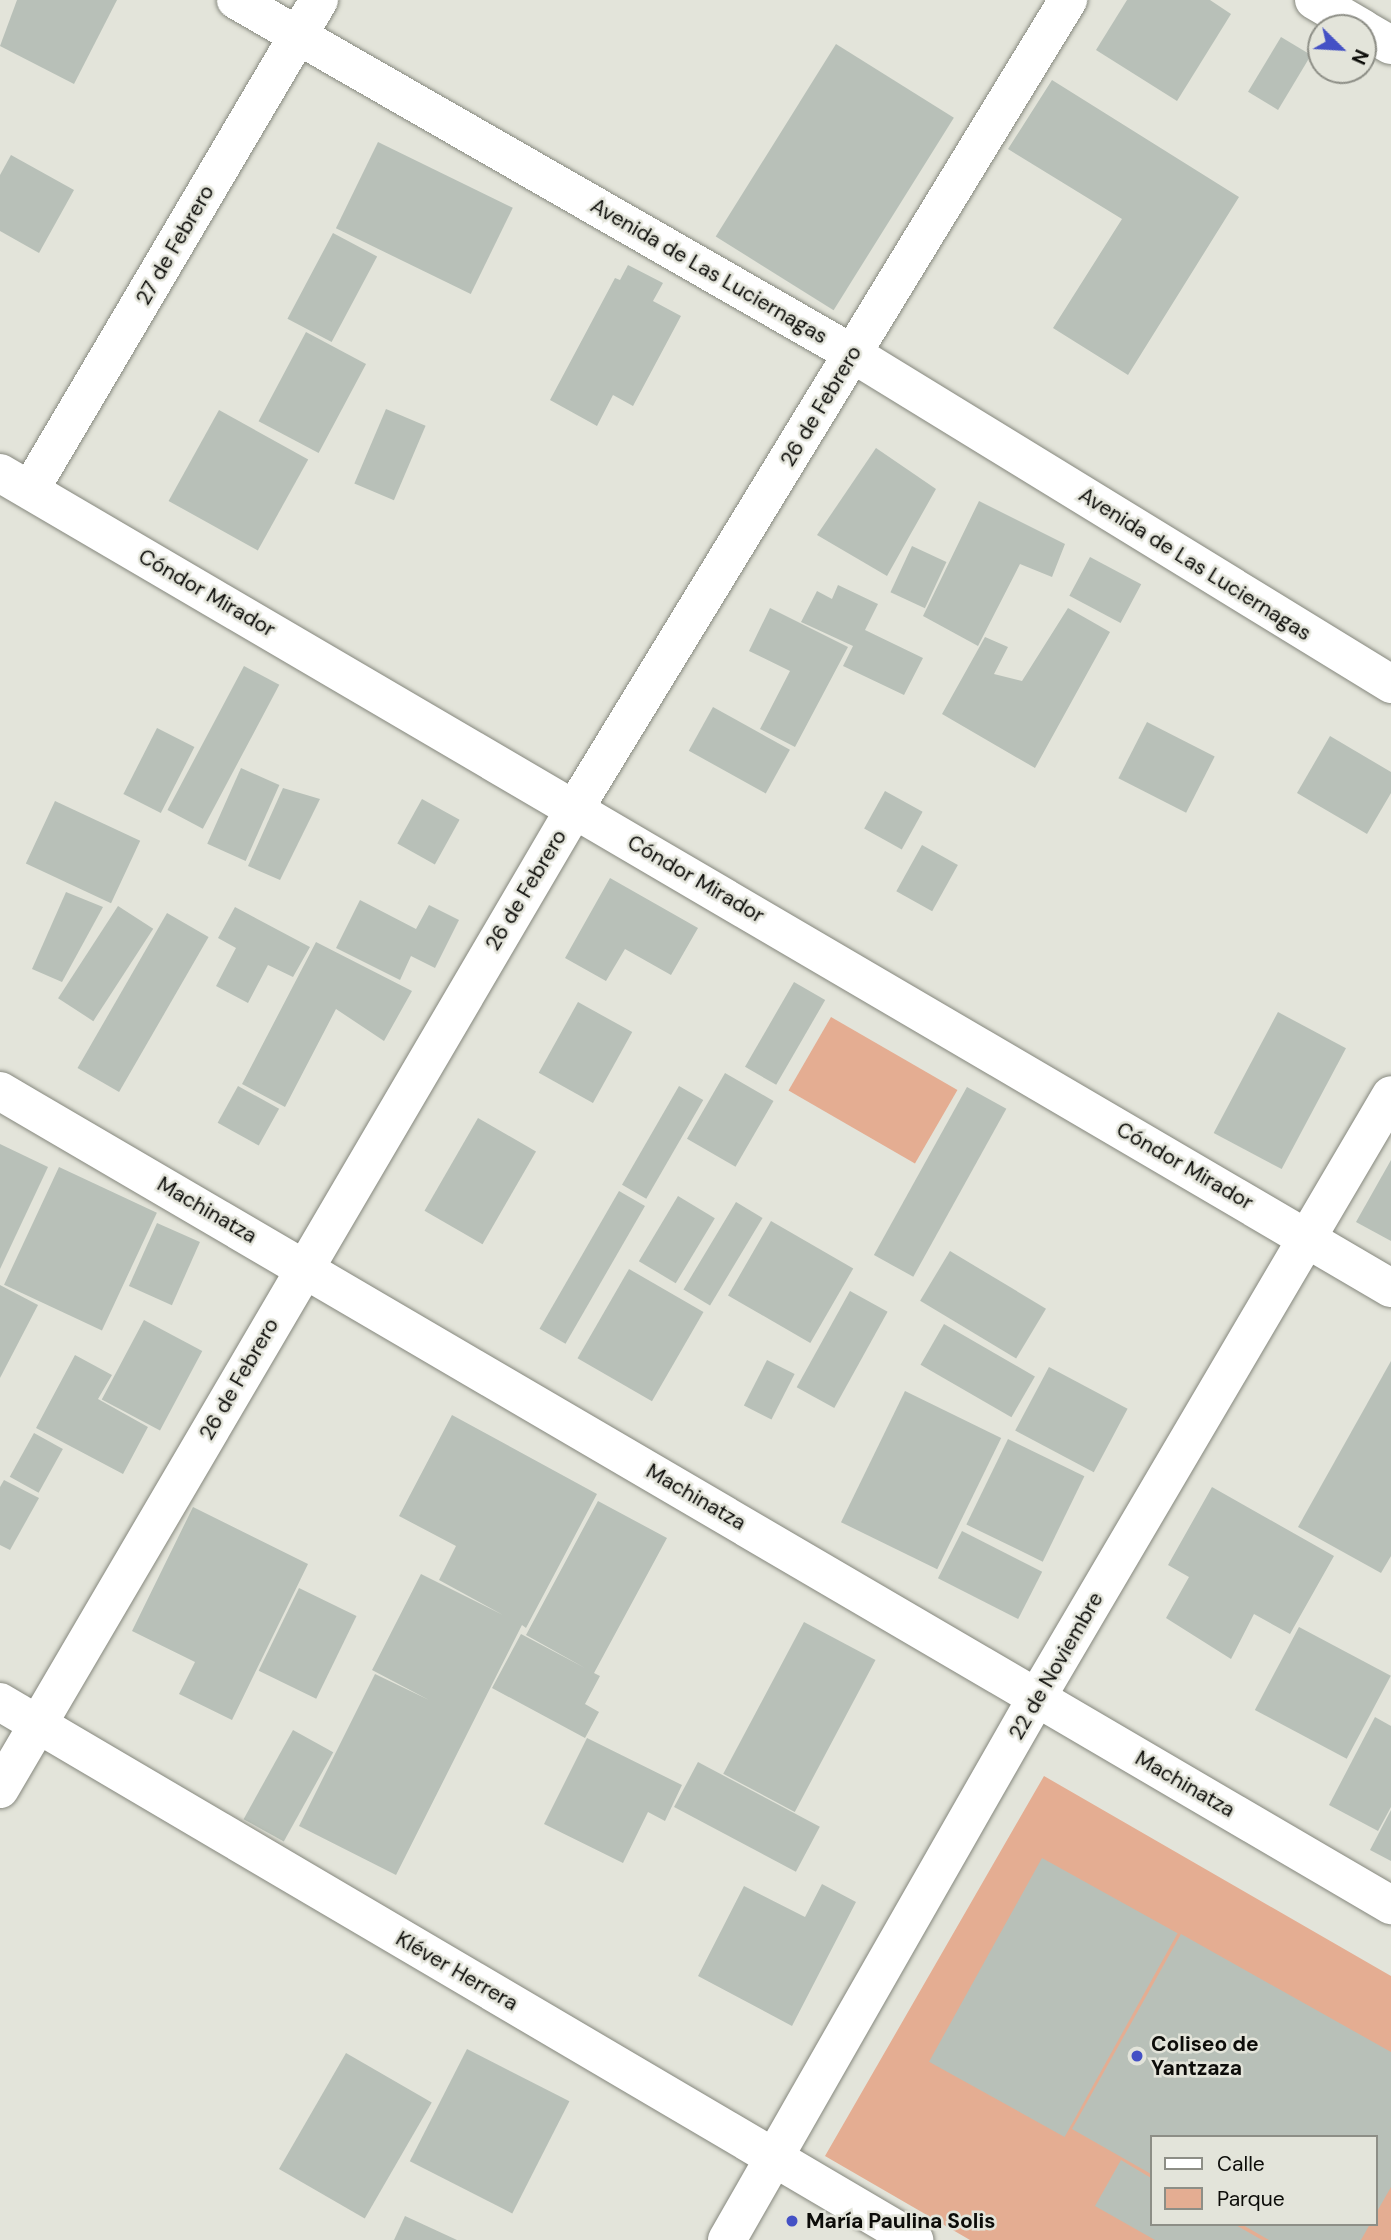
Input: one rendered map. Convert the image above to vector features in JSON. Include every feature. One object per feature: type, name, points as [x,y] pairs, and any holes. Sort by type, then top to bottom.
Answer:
[{"type":"street","name":"Avenida de Las Luciernagas","points":[[236,0],[853,354],[1391,684]]},
{"type":"street","name":"27 de Febrero","points":[[15,482],[319,0]]},
{"type":"street","name":"26 de Febrero","points":[[0,1789],[304,1266],[575,808],[1068,0]]},
{"type":"street","points":[[1314,0],[1338,14]]},
{"type":"street","name":"Cóndor Mirador","points":[[15,482],[1391,1288]]},
{"type":"street","name":"Machinatza","points":[[0,1091],[304,1266],[1391,1905]]},
{"type":"street","name":"22 de Noviembre","points":[[727,2240],[1037,1697],[1391,1095]]},
{"type":"street","name":"Kléver Herrera","points":[[0,1702],[914,2240]]},
{"type":"green space","points":[[831,1017],[957,1090],[915,1164],[789,1091]]},
{"type":"green space","name":"Coliseo de Yantzaza","points":[[1044,1776],[1391,1976],[1391,2240],[970,2240],[825,2156]]},
{"type":"building","points":[[17,0],[117,0],[74,84],[0,46]]},
{"type":"building","points":[[1127,0],[1210,0],[1231,14],[1177,101],[1096,50]]},
{"type":"building","points":[[1281,37],[1307,53],[1307,62],[1278,110],[1248,92]]},
{"type":"building","points":[[836,44],[954,118],[834,310],[716,237]]},
{"type":"building","points":[[1052,80],[1239,197],[1128,375],[1053,328],[1122,219],[1008,149]]},
{"type":"building","points":[[378,142],[513,208],[471,294],[336,228]]},
{"type":"building","points":[[11,155],[74,190],[39,253],[0,231],[0,175]]},
{"type":"building","points":[[333,233],[377,256],[332,342],[287,319]]},
{"type":"building","points":[[628,265],[663,283],[653,301],[681,316],[633,406],[613,395],[597,426],[550,400],[615,278],[620,280]]},
{"type":"building","points":[[306,332],[366,364],[319,453],[259,421]]},
{"type":"building","points":[[386,409],[426,426],[394,500],[354,484]]},
{"type":"building","points":[[219,410],[308,459],[258,550],[169,501]]},
{"type":"building","points":[[876,448],[936,489],[887,576],[817,535]]},
{"type":"building","points":[[979,501],[1065,544],[1052,577],[1020,564],[978,646],[923,616]]},
{"type":"building","points":[[912,546],[946,562],[925,608],[890,592]]},
{"type":"building","points":[[1090,557],[1141,584],[1121,623],[1069,596]]},
{"type":"building","points":[[838,585],[878,604],[865,630],[923,658],[904,695],[843,666],[853,646],[801,622],[817,591],[832,599]]},
{"type":"building","points":[[770,608],[848,647],[795,747],[760,729],[790,671],[749,651]]},
{"type":"building","points":[[1068,608],[1110,632],[1035,768],[942,714],[985,637],[1008,647],[994,674],[1022,681]]},
{"type":"building","points":[[244,666],[279,685],[203,829],[167,810]]},
{"type":"building","points":[[713,707],[790,750],[766,793],[689,751]]},
{"type":"building","points":[[1147,722],[1215,757],[1186,813],[1118,778]]},
{"type":"building","points":[[157,728],[194,747],[161,813],[123,794]]},
{"type":"building","points":[[1330,736],[1391,772],[1391,793],[1367,834],[1297,793]]},
{"type":"building","points":[[241,768],[279,785],[246,861],[207,844]]},
{"type":"building","points":[[283,788],[320,799],[280,880],[248,866]]},
{"type":"building","points":[[885,791],[923,812],[902,849],[864,829]]},
{"type":"building","points":[[422,799],[460,820],[435,864],[397,844]]},
{"type":"building","points":[[55,801],[140,841],[111,903],[26,864]]},
{"type":"building","points":[[922,845],[958,865],[932,911],[896,891]]},
{"type":"building","points":[[610,878],[698,928],[671,975],[625,949],[606,981],[565,958]]},
{"type":"building","points":[[66,892],[103,907],[62,982],[32,969]]},
{"type":"building","points":[[360,900],[416,929],[429,905],[459,920],[435,968],[411,956],[400,980],[336,948]]},
{"type":"building","points":[[118,906],[153,929],[93,1021],[58,998]]},
{"type":"building","points":[[235,907],[310,947],[293,977],[268,965],[248,1003],[216,986],[236,948],[218,938]]},
{"type":"building","points":[[167,913],[209,937],[119,1092],[78,1068]]},
{"type":"building","points":[[316,942],[412,991],[384,1041],[336,1009],[285,1107],[242,1084]]},
{"type":"building","points":[[794,982],[825,1000],[776,1085],[745,1067]]},
{"type":"building","points":[[578,1002],[632,1032],[593,1103],[539,1073]]},
{"type":"building","points":[[1278,1012],[1346,1048],[1282,1169],[1214,1133]]},
{"type":"building","points":[[725,1073],[773,1101],[735,1167],[687,1139]]},
{"type":"building","points":[[238,1086],[279,1109],[259,1146],[218,1123]]},
{"type":"building","points":[[679,1086],[703,1100],[646,1199],[622,1185]]},
{"type":"building","points":[[967,1087],[1006,1109],[913,1277],[874,1255]]},
{"type":"building","points":[[478,1118],[536,1152],[483,1244],[424,1211]]},
{"type":"building","points":[[0,1144],[48,1167],[0,1269]]},
{"type":"building","points":[[1391,1160],[1391,1241],[1356,1222]]},
{"type":"building","points":[[59,1167],[157,1213],[102,1330],[4,1285]]},
{"type":"building","points":[[619,1191],[645,1206],[565,1344],[540,1329]]},
{"type":"building","points":[[678,1196],[715,1218],[676,1283],[639,1261]]},
{"type":"building","points":[[736,1202],[763,1218],[710,1305],[683,1289]]},
{"type":"building","points":[[771,1221],[853,1268],[810,1343],[728,1295]]},
{"type":"building","points":[[157,1223],[200,1242],[172,1305],[129,1286]]},
{"type":"building","points":[[950,1251],[1046,1309],[1016,1358],[920,1301]]},
{"type":"building","points":[[629,1269],[703,1312],[652,1401],[578,1358]]},
{"type":"building","points":[[0,1285],[38,1305],[0,1378]]},
{"type":"building","points":[[850,1291],[888,1312],[834,1408],[797,1387]]},
{"type":"building","points":[[144,1320],[202,1351],[160,1430],[102,1399]]},
{"type":"building","points":[[944,1324],[1035,1376],[1011,1417],[920,1365]]},
{"type":"building","points":[[75,1355],[112,1375],[98,1399],[148,1427],[123,1474],[36,1428]]},
{"type":"building","points":[[767,1360],[795,1374],[771,1420],[744,1405]]},
{"type":"building","points":[[1391,1361],[1391,1556],[1381,1573],[1298,1527]]},
{"type":"building","points":[[1049,1367],[1128,1409],[1094,1472],[1015,1431]]},
{"type":"building","points":[[905,1391],[1001,1438],[937,1569],[841,1522]]},
{"type":"building","points":[[452,1415],[597,1494],[526,1628],[522,1625],[396,1875],[299,1826],[375,1674],[429,1700],[372,1670],[421,1574],[503,1615],[439,1580],[456,1546],[399,1516]]},
{"type":"building","points":[[34,1433],[63,1449],[39,1493],[10,1477]]},
{"type":"building","points":[[1008,1439],[1084,1476],[1043,1562],[966,1524]]},
{"type":"building","points":[[4,1480],[39,1498],[10,1550],[0,1545],[0,1487]]},
{"type":"building","points":[[1212,1487],[1334,1556],[1290,1634],[1254,1614],[1231,1659],[1166,1618],[1189,1577],[1168,1565]]},
{"type":"building","points":[[598,1501],[667,1538],[594,1673],[600,1676],[585,1704],[599,1712],[585,1738],[492,1688],[521,1634],[585,1668],[526,1635]]},
{"type":"building","points":[[193,1507],[308,1564],[232,1720],[179,1694],[195,1662],[132,1631]]},
{"type":"building","points":[[962,1531],[1042,1572],[1018,1619],[938,1578]]},
{"type":"building","points":[[299,1588],[357,1616],[316,1699],[259,1671]]},
{"type":"building","points":[[804,1622],[876,1660],[795,1812],[723,1774]]},
{"type":"building","points":[[1299,1627],[1391,1676],[1347,1759],[1255,1710]]},
{"type":"building","points":[[1375,1717],[1391,1726],[1391,1807],[1378,1831],[1329,1805]]},
{"type":"building","points":[[293,1730],[333,1752],[284,1842],[244,1819]]},
{"type":"building","points":[[587,1738],[682,1785],[665,1821],[648,1812],[623,1863],[544,1824]]},
{"type":"building","points":[[698,1762],[820,1827],[796,1872],[674,1807]]},
{"type":"building","points":[[1391,1810],[1391,1861],[1370,1850]]},
{"type":"building","points":[[1042,1858],[1178,1933],[1065,2137],[929,2062]]},
{"type":"building","points":[[822,1884],[856,1902],[792,2026],[698,1976],[744,1886],[805,1917]]},
{"type":"building","points":[[1181,1934],[1391,2052],[1391,2187],[1377,2212],[1377,2135],[1150,2135],[1150,2173],[1072,2129]]},
{"type":"building","points":[[467,2049],[569,2101],[512,2213],[410,2161]]},
{"type":"building","points":[[346,2053],[432,2102],[365,2219],[279,2169]]},
{"type":"building","points":[[1121,2160],[1150,2177],[1150,2226],[1238,2226],[1262,2240],[1155,2240],[1095,2206]]},
{"type":"building","points":[[405,2216],[457,2240],[394,2240]]},
{"type":"building","points":[[1244,2226],[1369,2226],[1361,2240],[1269,2240]]},
{"type":"place","name":"Coliseo de Yantzaza","points":[[1137,2056]]},
{"type":"place","name":"María Paulina Solis","points":[[792,2221]]}]
